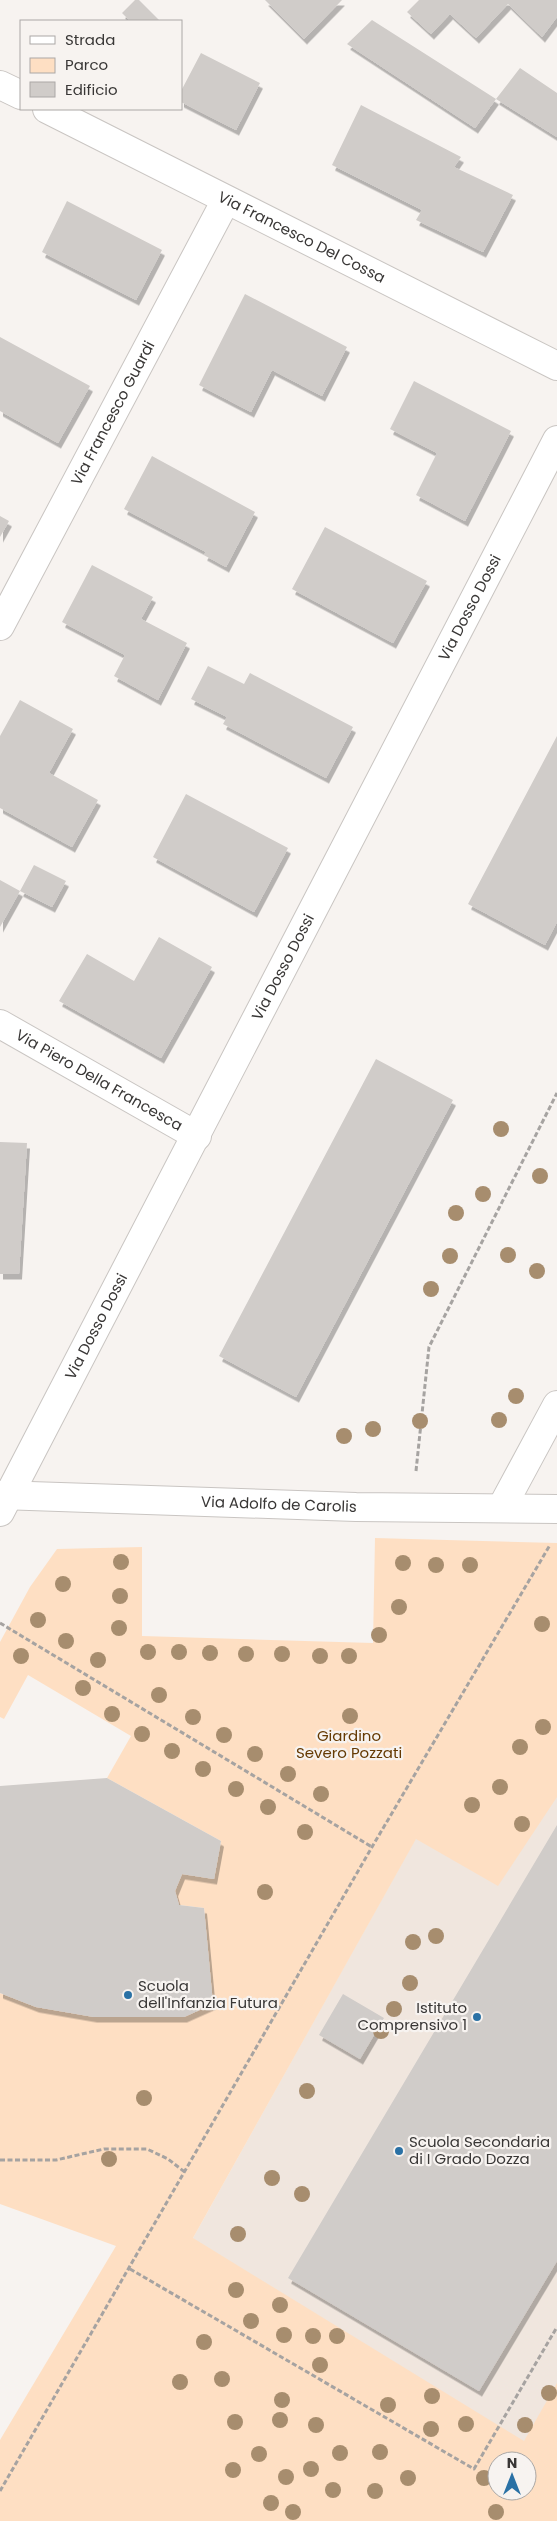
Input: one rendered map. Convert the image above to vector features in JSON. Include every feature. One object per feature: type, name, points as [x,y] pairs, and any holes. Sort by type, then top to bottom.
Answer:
[{"type":"street","points":[[0,85],[20,95]]},
{"type":"street","name":"Via Francesco Del Cossa","points":[[49,110],[557,366]]},
{"type":"street","name":"Via Francesco Guardi","points":[[0,626],[226,200]]},
{"type":"street","name":"Via Dosso Dossi","points":[[3,1501],[197,1136],[557,440]]},
{"type":"street","name":"Via Piero Della Francesca","points":[[0,1024],[197,1136]]},
{"type":"street","points":[[502,1507],[557,1404]]},
{"type":"street","name":"Via Adolfo de Carolis","points":[[3,1501],[557,1509]]},
{"type":"path","points":[[416,1477],[429,1347],[557,1093]]},
{"type":"path","points":[[0,2491],[186,2173],[372,1847],[556,1536]]},
{"type":"path","points":[[0,1623],[372,1847]]},
{"type":"path","points":[[0,2160],[56,2160],[104,2149],[147,2149],[168,2159],[186,2173]]},
{"type":"path","points":[[130,2269],[474,2469],[557,2327]]},
{"type":"shaded area","name":"Scuola Secondaria di I Grado Dozza","points":[[557,1666],[557,2521],[316,2521],[193,2238],[416,1838]]},
{"type":"green space","name":"Giardino Severo Pozzati","points":[[375,1538],[557,1543],[557,1797],[498,1886],[416,1839],[193,2238],[524,2441],[557,2383],[557,2521],[0,2521],[0,2440],[116,2246],[0,2204],[0,1993],[36,2007],[94,2017],[184,2017],[213,2004],[204,1908],[179,1905],[175,1891],[182,1874],[214,1879],[221,1841],[107,1778],[131,1736],[28,1675],[4,1719],[0,1717],[0,1642],[30,1587],[57,1549],[142,1547],[142,1636],[373,1643]]},
{"type":"building","points":[[135,0],[139,0],[159,20],[129,20],[122,13]]},
{"type":"building","points":[[265,0],[342,0],[304,39]]},
{"type":"building","points":[[419,0],[557,0],[557,17],[542,37],[508,4],[476,38],[450,14],[431,34],[407,12]]},
{"type":"building","points":[[372,20],[496,99],[475,128],[347,44]]},
{"type":"building","points":[[201,53],[260,83],[236,130],[182,103],[182,89]]},
{"type":"building","points":[[520,68],[557,93],[557,137],[496,99]]},
{"type":"building","points":[[361,105],[461,157],[454,167],[513,195],[483,252],[416,220],[422,210],[332,165]]},
{"type":"building","points":[[67,201],[162,250],[136,300],[42,252]]},
{"type":"building","points":[[245,294],[347,347],[322,396],[272,370],[251,412],[199,385]]},
{"type":"building","points":[[0,337],[90,386],[58,443],[0,411]]},
{"type":"building","points":[[414,381],[511,431],[465,521],[416,495],[437,453],[390,429]]},
{"type":"building","points":[[152,456],[255,512],[226,567],[204,555],[206,552],[124,509]]},
{"type":"building","points":[[0,516],[9,521],[0,537]]},
{"type":"building","points":[[325,527],[427,581],[393,643],[292,589]]},
{"type":"building","points":[[92,565],[153,597],[141,619],[187,643],[158,700],[114,676],[125,655],[62,622]]},
{"type":"building","points":[[208,666],[244,684],[250,673],[353,727],[326,778],[223,724],[227,717],[191,699]]},
{"type":"building","points":[[20,700],[73,729],[49,773],[98,800],[72,847],[0,808],[0,736]]},
{"type":"building","points":[[557,736],[557,922],[545,945],[468,904]]},
{"type":"building","points":[[186,794],[288,848],[254,912],[153,857]]},
{"type":"building","points":[[34,865],[66,881],[52,907],[20,891]]},
{"type":"building","points":[[0,880],[20,891],[0,927]]},
{"type":"building","points":[[159,937],[212,967],[161,1058],[59,1001],[87,954],[134,981]]},
{"type":"building","points":[[376,1059],[453,1100],[296,1397],[219,1356]]},
{"type":"building","points":[[0,1142],[27,1143],[19,1274],[0,1274]]},
{"type":"building","points":[[107,1778],[221,1841],[214,1879],[182,1874],[175,1891],[179,1905],[204,1908],[213,2004],[184,2017],[94,2017],[36,2007],[0,1993],[0,1786]]},
{"type":"building","points":[[557,1825],[557,2261],[479,2391],[288,2278]]},
{"type":"building","points":[[343,1994],[384,2018],[360,2059],[319,2035]]},
{"type":"place","name":"Scuola dell'Infanzia Futura","points":[[128,1995]]},
{"type":"place","name":"Istituto Comprensivo 1","points":[[477,2017]]},
{"type":"place","name":"Scuola Secondaria di I Grado Dozza","points":[[399,2151]]}]
